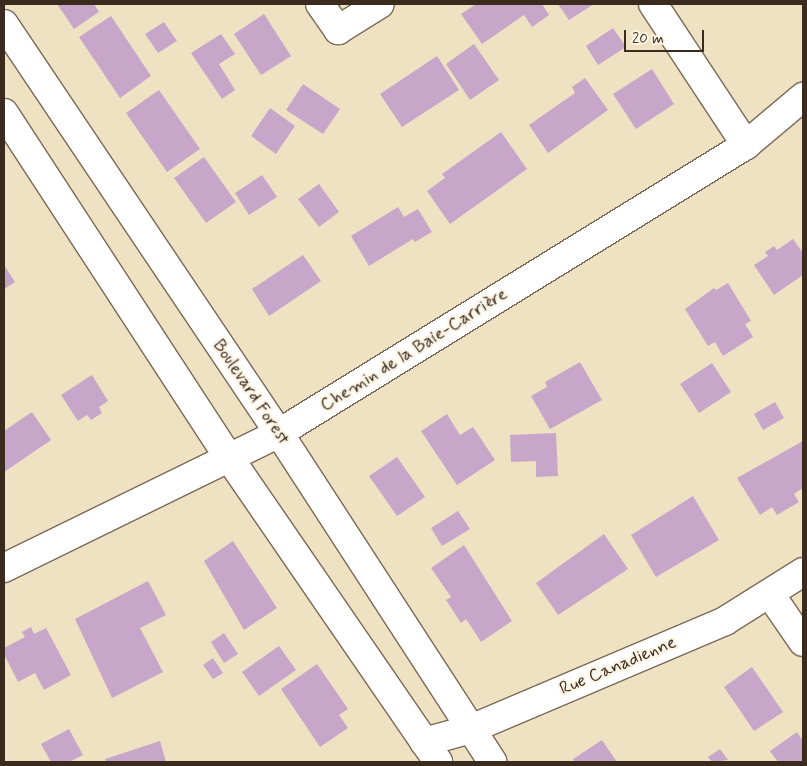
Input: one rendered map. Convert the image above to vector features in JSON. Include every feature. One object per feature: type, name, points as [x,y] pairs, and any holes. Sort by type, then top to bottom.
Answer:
[{"type":"street","points":[[320,4],[338,30],[380,4]]},
{"type":"street","points":[[653,4],[746,144]]},
{"type":"street","name":"Boulevard Forest","points":[[4,24],[279,433],[493,762]]},
{"type":"street","name":"Chemin de la Baie-Carrière","points":[[4,568],[228,456],[279,433],[746,144],[803,97]]},
{"type":"street","points":[[4,113],[228,456],[431,752]]},
{"type":"street","name":"Rue Canadienne","points":[[431,752],[471,729],[725,621],[803,572]]},
{"type":"street","points":[[770,594],[803,642]]},
{"type":"building","points":[[57,4],[94,4],[99,12],[74,29]]},
{"type":"building","points":[[476,4],[542,4],[549,15],[532,27],[524,15],[482,44],[461,14]]},
{"type":"building","points":[[558,4],[594,4],[569,20]]},
{"type":"building","points":[[264,14],[291,56],[261,75],[234,34]]},
{"type":"building","points":[[111,16],[151,76],[120,98],[79,37]]},
{"type":"building","points":[[164,22],[177,41],[158,53],[145,34]]},
{"type":"building","points":[[613,28],[626,47],[598,65],[586,46]]},
{"type":"building","points":[[221,34],[235,54],[219,64],[235,90],[222,99],[191,53]]},
{"type":"building","points":[[474,44],[499,80],[470,100],[446,64]]},
{"type":"building","points":[[437,56],[459,90],[402,127],[380,94]]},
{"type":"building","points":[[652,69],[674,104],[636,129],[613,94]]},
{"type":"building","points":[[585,78],[608,110],[548,153],[529,125],[575,93],[572,87]]},
{"type":"building","points":[[303,84],[340,109],[323,134],[286,110]]},
{"type":"building","points":[[159,90],[200,149],[167,172],[126,113]]},
{"type":"building","points":[[270,108],[295,126],[276,154],[251,136]]},
{"type":"building","points":[[501,132],[527,169],[450,224],[427,191],[445,178],[442,174]]},
{"type":"building","points":[[204,157],[236,202],[206,223],[174,178]]},
{"type":"building","points":[[262,175],[277,197],[249,215],[235,193]]},
{"type":"building","points":[[319,184],[339,212],[319,227],[298,199]]},
{"type":"building","points":[[398,207],[404,217],[418,209],[432,232],[415,242],[413,239],[369,266],[351,236]]},
{"type":"building","points":[[793,239],[803,253],[803,275],[774,295],[754,265],[768,256],[765,252],[774,246],[777,250]]},
{"type":"building","points":[[303,255],[321,281],[269,316],[252,289]]},
{"type":"building","points":[[4,265],[15,282],[4,289]]},
{"type":"building","points":[[728,283],[751,321],[745,324],[753,337],[723,356],[715,342],[708,346],[685,309],[714,288],[716,290]]},
{"type":"building","points":[[580,362],[602,400],[550,429],[531,396],[547,387],[545,382]]},
{"type":"building","points":[[712,363],[731,392],[699,413],[680,384]]},
{"type":"building","points":[[92,375],[108,401],[99,407],[102,413],[91,420],[87,415],[78,421],[61,395]]},
{"type":"building","points":[[775,402],[784,418],[763,430],[754,414]]},
{"type":"building","points":[[32,412],[51,440],[4,472],[4,431]]},
{"type":"building","points":[[447,414],[460,435],[473,427],[495,460],[457,485],[421,431]]},
{"type":"building","points":[[556,433],[558,476],[536,477],[536,461],[511,462],[510,435]]},
{"type":"building","points":[[803,441],[803,488],[794,494],[799,502],[777,515],[772,507],[760,515],[737,478]]},
{"type":"building","points":[[397,457],[425,497],[397,516],[369,476]]},
{"type":"building","points":[[693,496],[719,540],[656,577],[631,535]]},
{"type":"building","points":[[458,511],[470,529],[442,546],[431,528]]},
{"type":"building","points":[[604,534],[628,569],[558,615],[536,583]]},
{"type":"building","points":[[233,541],[277,608],[244,630],[204,561]]},
{"type":"building","points":[[464,545],[512,621],[481,642],[466,619],[461,623],[446,600],[451,597],[431,568]]},
{"type":"building","points":[[148,581],[166,615],[140,628],[163,672],[112,698],[75,619]]},
{"type":"building","points":[[31,627],[34,634],[46,628],[71,675],[44,690],[35,673],[18,682],[4,654],[4,648],[25,637],[22,632]]},
{"type":"building","points":[[224,633],[238,654],[224,663],[211,642]]},
{"type":"building","points":[[279,646],[296,670],[259,696],[242,672]]},
{"type":"building","points":[[213,658],[223,673],[213,679],[203,665]]},
{"type":"building","points":[[317,664],[348,709],[339,715],[348,728],[320,747],[281,689]]},
{"type":"building","points":[[752,667],[783,712],[754,731],[724,687]]},
{"type":"building","points":[[69,729],[83,755],[69,762],[51,762],[41,744]]},
{"type":"building","points":[[797,732],[803,741],[803,762],[778,762],[770,751]]},
{"type":"building","points":[[602,740],[617,762],[575,762],[573,759]]},
{"type":"building","points":[[160,741],[166,762],[106,762],[105,759]]},
{"type":"building","points":[[720,749],[728,760],[712,762],[708,757]]}]
